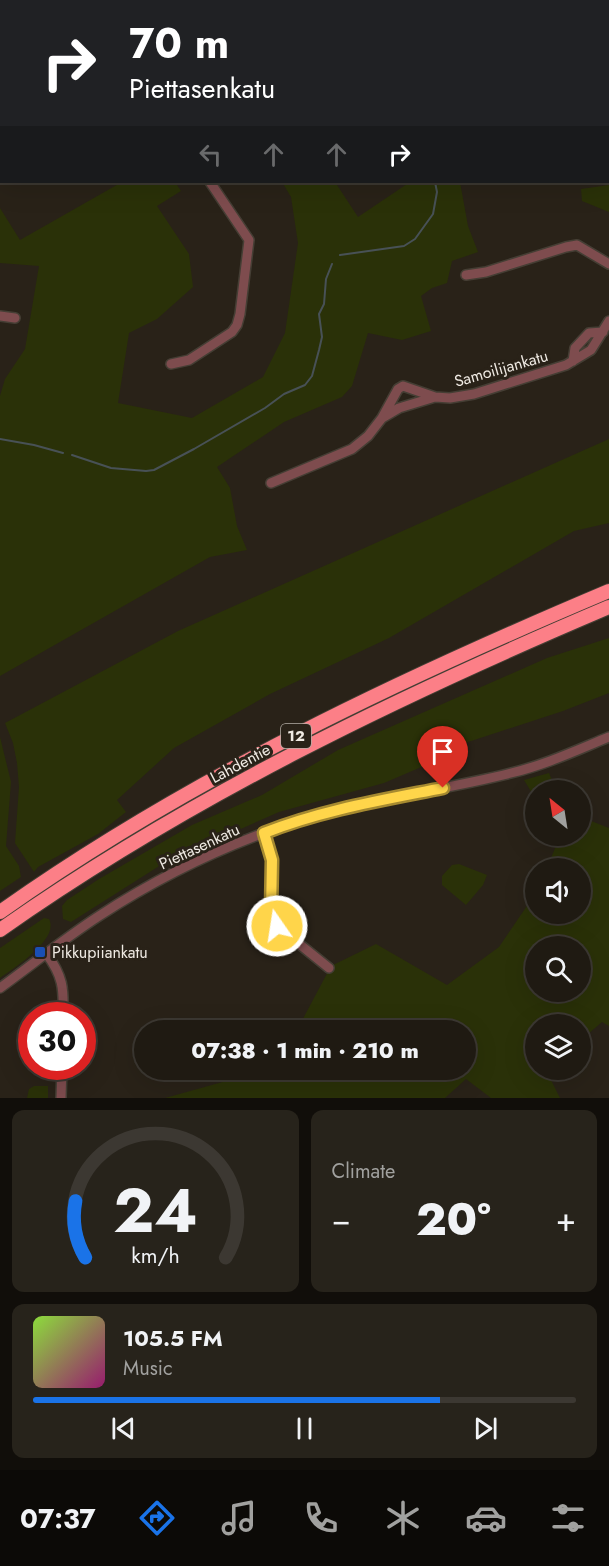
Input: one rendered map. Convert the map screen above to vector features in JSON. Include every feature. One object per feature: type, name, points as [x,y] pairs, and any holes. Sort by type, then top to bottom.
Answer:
[{"type":"highway","name":"Lahdentie","points":[[0,912],[67,867],[166,807],[327,719],[485,644],[609,591]]},
{"type":"highway","name":"Lahdentie","points":[[0,930],[123,849],[221,792],[351,724],[609,607]]},
{"type":"highway","points":[[490,659],[609,618]]},
{"type":"street","points":[[171,364],[189,360],[232,332],[240,314],[249,240],[211,183]]},
{"type":"street","points":[[466,275],[486,272],[577,245],[609,264]]},
{"type":"street","points":[[0,316],[15,318]]},
{"type":"street","name":"Samoilijankatu","points":[[271,483],[352,449],[368,436],[382,418],[398,388],[435,397],[450,398],[474,394],[573,362],[575,348],[589,333],[603,332],[609,321]]},
{"type":"street","name":"Samoilijankatu","points":[[382,418],[399,408],[435,397]]},
{"type":"street","name":"Piettasenkatu","points":[[0,988],[98,917],[149,886],[228,847],[311,817],[363,802],[514,772],[609,737]]},
{"type":"street","points":[[264,833],[272,860],[271,912],[277,926],[329,968]]},
{"type":"street","points":[[46,954],[60,976],[64,987],[63,1002]]},
{"type":"street","points":[[62,1080],[62,1098]]},
{"type":"green space","points":[[120,183],[176,183],[181,191],[157,206],[189,254],[193,287],[157,319],[129,333],[118,403],[192,418],[263,377],[285,333],[298,243],[291,197],[283,183],[336,183],[358,217],[407,183],[460,183],[468,226],[478,252],[452,261],[447,283],[432,288],[421,296],[431,331],[402,340],[368,333],[352,386],[342,397],[284,422],[217,467],[230,488],[237,526],[247,550],[210,557],[0,676],[0,396],[5,379],[25,349],[39,266],[0,263],[0,208],[20,240]]},
{"type":"green space","points":[[609,185],[609,212],[582,201],[581,189]]},
{"type":"green space","points":[[609,439],[609,523],[574,531],[389,638],[270,694],[174,748],[117,800],[126,812],[98,834],[38,867],[34,872],[15,843],[19,787],[17,763],[13,743],[5,723],[178,631]]},
{"type":"green space","points":[[609,638],[609,693],[563,711],[462,744],[426,765],[384,783],[279,812],[164,863],[71,922],[63,919],[62,906],[67,900],[192,825],[262,795],[338,750],[547,658]]},
{"type":"green space","points":[[0,737],[11,782],[6,846],[19,866],[21,877],[0,891]]},
{"type":"green space","points":[[549,773],[552,780],[525,782],[524,780]]},
{"type":"green space","points":[[591,821],[609,828],[609,1026],[602,1022],[591,1031],[591,1014],[525,1014],[525,1080],[551,1080],[560,1098],[491,1098],[467,1080],[476,1080],[476,1020],[302,1020],[331,966],[376,944],[447,985],[499,947],[525,909],[525,924],[591,924],[591,858],[551,858],[556,846],[591,846]]},
{"type":"green space","points":[[459,864],[487,875],[483,885],[466,905],[442,885],[442,876],[452,865]]},
{"type":"green space","points":[[44,918],[49,919],[51,927],[42,944],[0,978],[0,948]]},
{"type":"green space","points":[[230,1080],[465,1080],[445,1098],[165,1098]]},
{"type":"green space","points":[[34,1086],[48,1086],[48,1098],[27,1098],[29,1089]]},
{"type":"waterway","points":[[340,255],[404,246],[415,239],[433,214],[437,192],[435,183]]},
{"type":"waterway","points":[[72,455],[111,468],[154,470],[265,408],[284,394],[305,385],[312,376],[322,337],[319,314],[324,304],[326,279],[332,264]]},
{"type":"waterway","points":[[0,439],[63,453]]},
{"type":"place","name":"Pikkupiiankatu","points":[[40,952]]},
{"type":"route","points":[[277,926],[271,912],[272,860],[264,833],[363,802],[443,788]]}]
